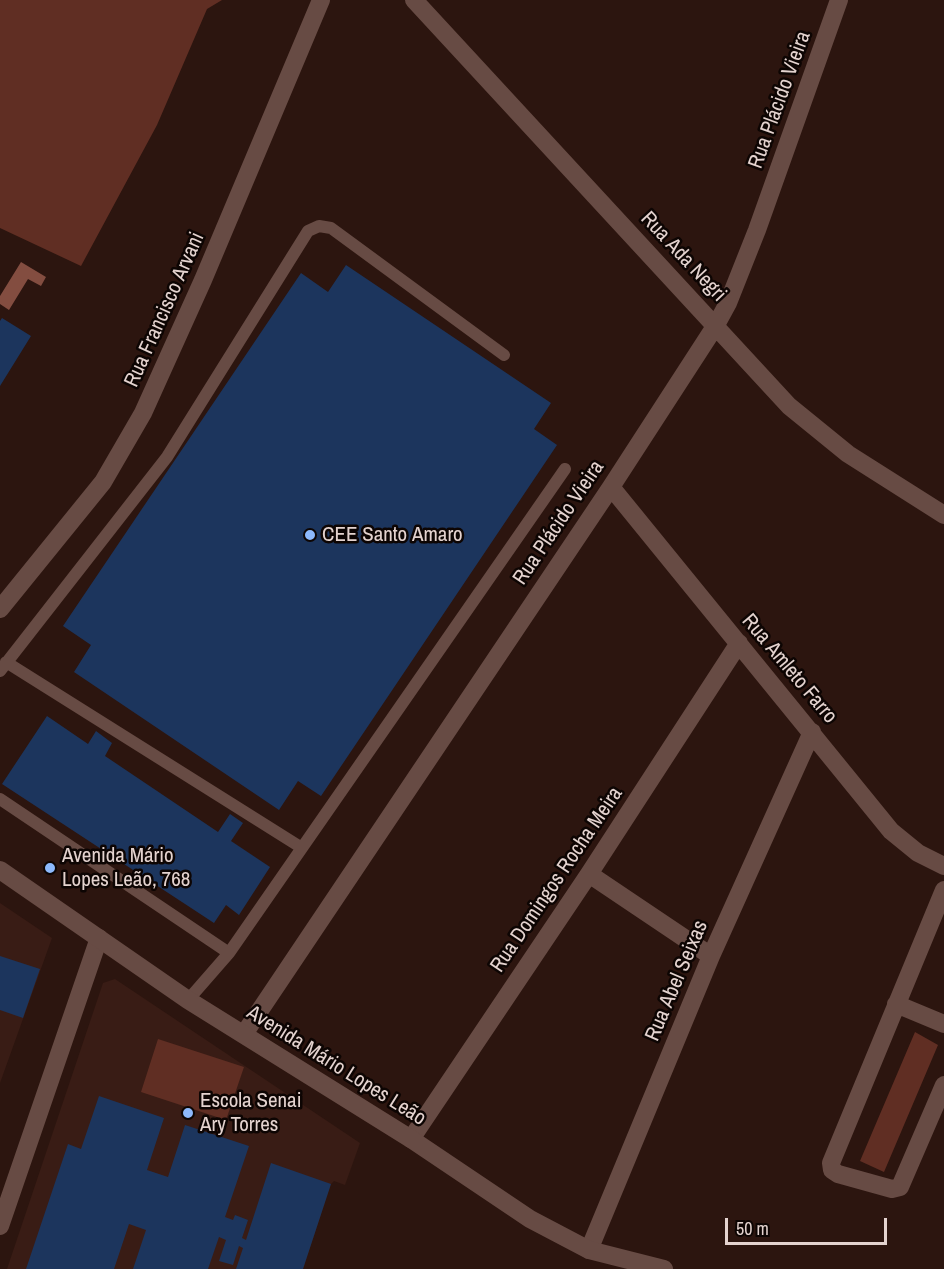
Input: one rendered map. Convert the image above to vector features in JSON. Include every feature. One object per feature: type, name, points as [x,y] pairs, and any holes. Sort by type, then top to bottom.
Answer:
[{"type":"street","name":"Rua Francisco Arvani","points":[[0,609],[103,482],[143,413],[204,280],[321,0]]},
{"type":"street","name":"Rua Ada Negri","points":[[414,0],[814,429],[848,454],[944,514]]},
{"type":"street","name":"Rua Plácido Vieira","points":[[244,1034],[611,487],[716,325],[728,303],[757,230],[839,0]]},
{"type":"street","name":"Rua Amleto Farro","points":[[611,487],[891,831],[918,853],[944,866]]},
{"type":"street","name":"Rua Domingos Rocha Meira","points":[[411,1139],[589,874],[739,643]]},
{"type":"street","name":"Rua Abel Seixas","points":[[589,1250],[711,956],[812,732]]},
{"type":"street","name":"Avenida Mário Lopes Leão","points":[[0,870],[188,1000],[411,1139],[530,1219],[589,1250],[664,1269]]},
{"type":"street","points":[[589,874],[711,956]]},
{"type":"street","points":[[944,890],[831,1163],[832,1170],[838,1174],[892,1189],[900,1187],[944,1085]]},
{"type":"street","points":[[0,1226],[99,938]]},
{"type":"street","points":[[896,1004],[944,1024]]},
{"type":"lane","points":[[302,848],[3,666],[167,457],[308,231],[319,226],[331,228],[504,355]]},
{"type":"lane","points":[[188,1000],[229,953],[565,469]]},
{"type":"lane","points":[[0,798],[229,953]]},
{"type":"shaded area","points":[[0,0],[222,0],[207,9],[157,125],[81,266],[0,228]]},
{"type":"shaded area","points":[[21,262],[46,277],[41,286],[28,279],[9,310],[0,304],[0,296]]},
{"type":"shaded area","points":[[0,903],[52,938],[0,1083]]},
{"type":"shaded area","name":"Escola Senai Ary Torres","points":[[115,979],[360,1143],[345,1185],[334,1181],[331,1184],[303,1269],[7,1269],[103,983]]},
{"type":"shaded area","points":[[915,1032],[938,1045],[884,1172],[860,1161]]},
{"type":"shaded area","points":[[158,1039],[244,1067],[226,1120],[141,1092]]},
{"type":"building","name":"CEE Santo Amaro","points":[[346,265],[551,403],[534,429],[557,445],[321,796],[298,781],[279,810],[74,672],[91,645],[63,626],[301,273],[328,292]]},
{"type":"building","points":[[2,318],[31,336],[0,386],[0,321]]},
{"type":"building","points":[[47,716],[88,744],[96,731],[112,743],[105,756],[218,832],[230,814],[243,823],[231,841],[270,867],[239,915],[226,905],[214,923],[2,784]]},
{"type":"building","points":[[0,956],[40,969],[23,1018],[0,1010]]},
{"type":"building","points":[[99,1096],[164,1118],[147,1170],[168,1177],[185,1125],[249,1146],[225,1217],[233,1220],[235,1215],[248,1220],[242,1238],[246,1240],[271,1163],[331,1184],[303,1269],[236,1269],[243,1248],[239,1246],[233,1265],[219,1261],[226,1240],[219,1237],[208,1269],[133,1269],[146,1230],[129,1224],[114,1269],[26,1269],[68,1144],[81,1149]]},
{"type":"place","name":"CEE Santo Amaro","points":[[310,535]]},
{"type":"place","name":"Avenida Mário Lopes Leão, 768","points":[[50,868]]},
{"type":"place","name":"Escola Senai Ary Torres","points":[[188,1113]]}]
